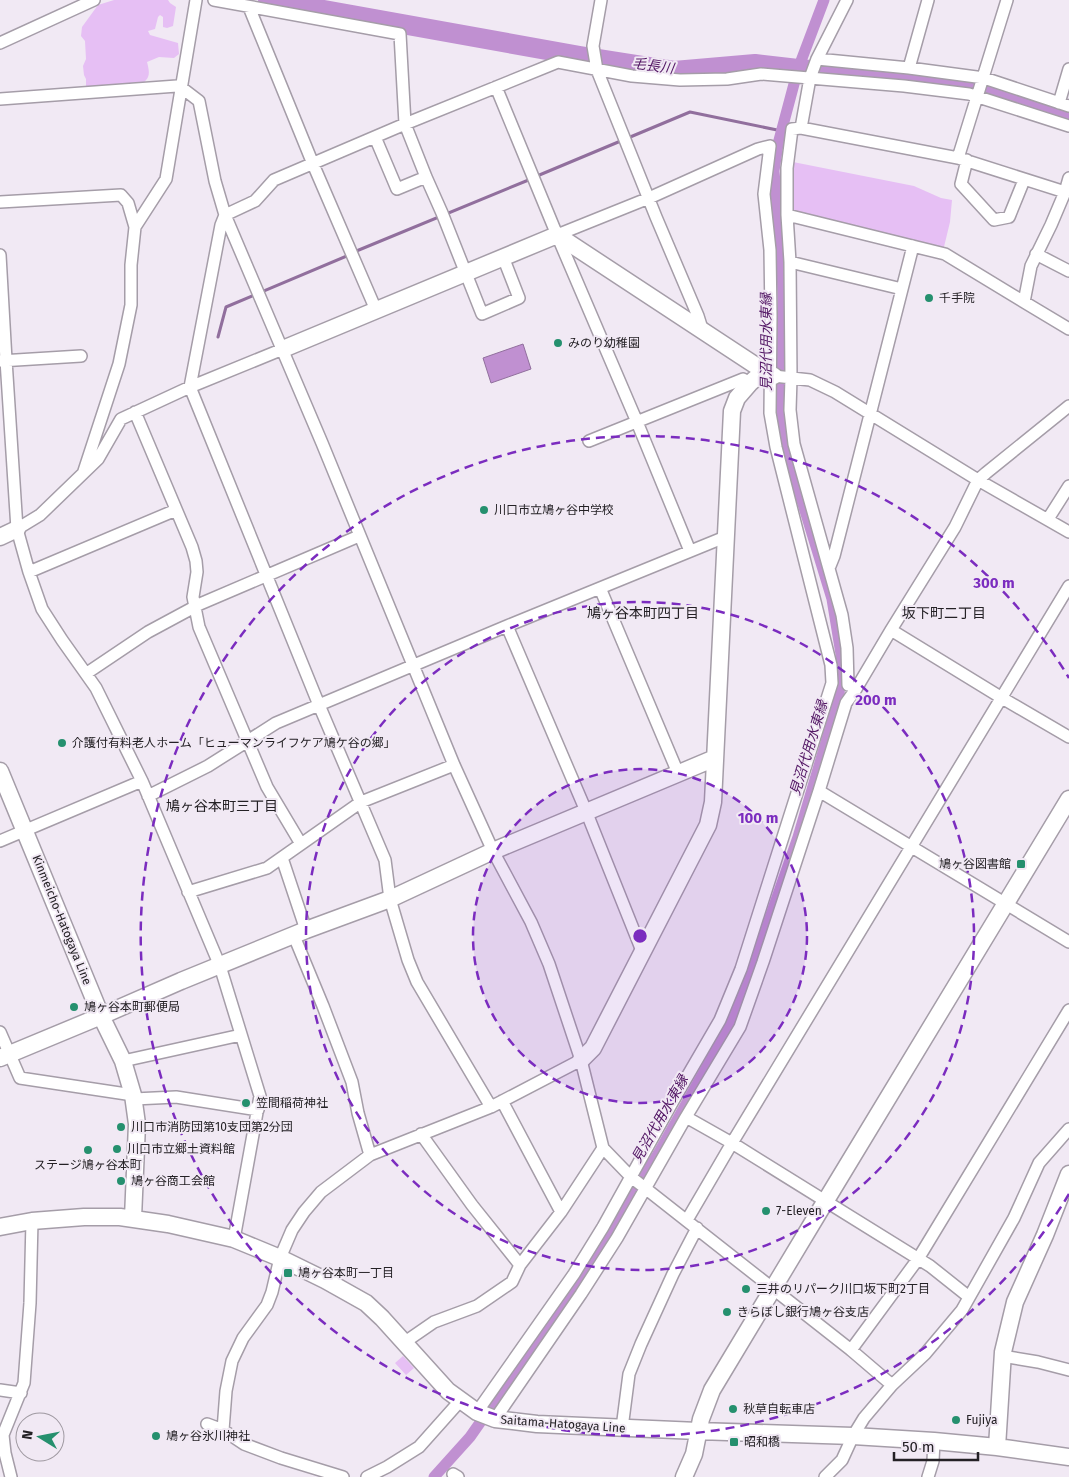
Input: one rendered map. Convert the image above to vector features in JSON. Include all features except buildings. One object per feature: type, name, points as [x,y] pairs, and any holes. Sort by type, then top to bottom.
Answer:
[{"type":"street","points":[[0,43],[94,0]]},
{"type":"street","points":[[135,227],[166,179],[196,0]]},
{"type":"street","points":[[214,0],[400,34],[405,124],[482,314],[519,298],[503,258]]},
{"type":"street","points":[[602,0],[593,46],[597,70],[703,332]]},
{"type":"street","points":[[801,128],[810,78],[847,0]]},
{"type":"street","points":[[908,68],[928,0]]},
{"type":"street","points":[[1007,0],[978,97],[963,159],[961,184],[994,220],[1009,217],[1024,180]]},
{"type":"street","points":[[249,7],[313,164],[376,310]]},
{"type":"street","points":[[818,59],[984,78],[1064,104],[1069,69]]},
{"type":"street","points":[[491,1107],[417,982],[408,960],[390,898],[385,860],[319,705],[190,388],[221,225],[225,214],[256,201],[274,180],[558,62],[632,76],[680,80],[727,79],[761,74],[904,86],[968,94],[1069,126]]},
{"type":"street","points":[[0,100],[177,86],[198,101],[215,181],[225,214],[283,349],[454,765],[493,850],[531,922],[549,964],[581,1060],[603,1148],[631,1177],[851,1350],[892,1385]]},
{"type":"street","points":[[496,87],[690,551]]},
{"type":"street","points":[[852,687],[846,632],[830,566],[794,444],[790,410],[790,262],[787,168],[792,129],[801,128],[963,159],[1065,192]]},
{"type":"street","points":[[376,137],[398,189],[426,177]]},
{"type":"street","points":[[0,537],[17,530],[40,515],[98,459],[120,419],[376,310],[648,198],[758,149],[770,146],[764,194],[770,250],[770,413],[776,446],[831,665],[832,683],[740,969],[720,1020],[603,1227],[485,1416]]},
{"type":"street","points":[[1024,302],[1028,279],[1036,254],[1051,225],[1069,178]]},
{"type":"street","points":[[0,202],[120,195],[128,203],[135,227],[131,265],[131,305],[121,356],[84,471]]},
{"type":"street","points":[[787,214],[945,254],[1069,329]]},
{"type":"street","points":[[557,235],[770,374],[810,380],[835,392],[978,480],[1069,532]]},
{"type":"street","points":[[830,566],[913,246]]},
{"type":"street","points":[[1036,254],[1069,271]]},
{"type":"street","points":[[0,255],[3,360],[17,530],[42,609],[96,688],[142,781],[220,966],[260,1096],[234,1239]]},
{"type":"street","points":[[790,262],[902,289]]},
{"type":"street","points":[[3,360],[81,356]]},
{"type":"street","points":[[223,1430],[226,1391],[232,1361],[243,1338],[267,1305],[280,1258],[292,1230],[321,1192],[370,1154],[491,1107],[581,1060],[593,1048],[708,824],[713,802],[732,411],[736,398],[750,383],[770,374]]},
{"type":"street","points":[[589,441],[743,379],[750,383]]},
{"type":"street","points":[[485,1416],[581,1294],[617,1238],[740,1027],[763,962],[852,687],[891,630],[955,527],[978,480],[1069,406]]},
{"type":"street","points":[[135,412],[192,547],[197,572],[193,597],[199,627],[267,788],[301,844]]},
{"type":"street","points":[[1048,520],[1069,486]]},
{"type":"street","points":[[30,572],[176,510]]},
{"type":"street","points":[[87,674],[148,632],[195,607],[267,574],[360,536]]},
{"type":"street","points":[[148,796],[208,766],[276,723],[725,537]]},
{"type":"street","points":[[687,1220],[1069,586]]},
{"type":"street","points":[[600,588],[678,773]]},
{"type":"street","points":[[507,626],[586,811],[642,951]]},
{"type":"street","points":[[891,630],[1069,737]]},
{"type":"street","points":[[832,683],[852,687]]},
{"type":"street","points":[[5,1056],[181,981],[390,898],[493,850],[715,758]]},
{"type":"street","points":[[188,892],[268,868],[361,802],[454,765]]},
{"type":"street","name":"Kinmeicho-Hatogaya Line","points":[[0,770],[102,1016],[123,1061],[134,1097],[137,1124],[133,1218]]},
{"type":"street","points":[[0,841],[142,781]]},
{"type":"street","points":[[819,791],[1069,942]]},
{"type":"street","points":[[684,1477],[694,1454],[698,1431],[712,1390],[1069,800]]},
{"type":"street","points":[[282,858],[300,933],[323,1006],[352,1082],[358,1113],[370,1154]]},
{"type":"street","points":[[851,1350],[918,1259],[1069,1010]]},
{"type":"street","points":[[0,1032],[5,1056],[20,1078],[134,1097],[176,1097],[258,1110]]},
{"type":"street","points":[[123,1061],[241,1035]]},
{"type":"street","points":[[502,1101],[561,1212]]},
{"type":"street","points":[[686,1117],[930,1266],[968,1297]]},
{"type":"street","points":[[826,1477],[842,1460],[864,1418],[892,1385],[925,1354],[962,1310],[1014,1218],[1039,1163],[1069,1129]]},
{"type":"street","points":[[421,1134],[483,1219],[520,1265]]},
{"type":"street","points":[[404,1342],[434,1322],[477,1306],[512,1282],[520,1265],[561,1212],[603,1148]]},
{"type":"street","points":[[997,1447],[1002,1356],[1015,1302],[1046,1235],[1069,1174]]},
{"type":"street","name":"Saitama-Hatogaya Line","points":[[0,1227],[32,1221],[120,1216],[168,1224],[234,1239],[280,1258],[366,1302],[435,1378],[460,1401],[485,1416],[537,1424],[853,1436],[934,1441],[1069,1457]]},
{"type":"street","points":[[11,1477],[3,1435],[24,1384],[30,1303],[32,1221]]},
{"type":"street","points":[[622,1428],[629,1374],[672,1274],[697,1228]]},
{"type":"street","points":[[1002,1356],[1069,1370]]},
{"type":"street","points":[[0,1390],[21,1393]]},
{"type":"street","points":[[367,1477],[419,1447],[460,1401]]},
{"type":"street","points":[[207,1424],[223,1430],[244,1444],[343,1477]]},
{"type":"street","points":[[928,1477],[933,1461],[934,1441]]},
{"type":"street","points":[[0,1472],[11,1477]]},
{"type":"shaded area","points":[[114,0],[168,0],[176,7],[173,26],[163,27],[163,17],[160,15],[155,29],[148,31],[150,35],[178,43],[179,54],[174,58],[159,57],[147,62],[149,74],[146,80],[131,92],[119,97],[111,94],[99,85],[94,90],[86,90],[83,66],[86,59],[85,41],[81,36],[82,27],[98,5]]},
{"type":"shaded area","points":[[793,162],[914,186],[941,198],[952,200],[950,222],[943,251],[793,212]]},
{"type":"shaded area","points":[[523,344],[531,369],[491,383],[483,358]]},
{"type":"shaded area","points":[[403,1356],[414,1368],[406,1375],[395,1363]]},
{"type":"waterway","name":"毛長川","points":[[268,0],[674,71],[755,64],[937,80],[1028,100],[1069,114]]},
{"type":"waterway","name":"見沼代用水東縁","points":[[434,1477],[470,1437],[575,1287],[658,1154],[718,1047],[743,995],[798,837],[839,698],[841,654],[832,599],[795,478],[784,429],[781,404],[782,261],[774,171],[778,144],[798,69],[824,0]]},
{"type":"waterway","points":[[537,176],[690,112],[782,131]]},
{"type":"waterway","points":[[354,252],[531,179]]},
{"type":"waterway","points":[[218,337],[226,307],[349,255]]},
{"type":"place","name":"千手院","points":[[929,298]]},
{"type":"place","name":"みのり幼稚園","points":[[558,343]]},
{"type":"place","name":"川口市立鳩ヶ谷中学校","points":[[484,510]]},
{"type":"place","name":"介護付有料老人ホーム「ヒューマンライフケア鳩ケ谷の郷」","points":[[62,743]]},
{"type":"place","name":"鳩ヶ谷図書館","points":[[1021,864]]},
{"type":"place","name":"鳩ヶ谷本町郵便局","points":[[74,1007]]},
{"type":"place","name":"笠間稲荷神社","points":[[246,1103]]},
{"type":"place","name":"川口市消防団第10支団第2分団","points":[[121,1127]]},
{"type":"place","name":"川口市立郷土資料館","points":[[117,1149]]},
{"type":"place","name":"ステージ鳩ヶ谷本町","points":[[88,1150]]},
{"type":"place","name":"鳩ヶ谷商工会館","points":[[121,1181]]},
{"type":"place","name":"7-Eleven","points":[[766,1211]]},
{"type":"place","name":"鳩ヶ谷本町一丁目","points":[[288,1273]]},
{"type":"place","name":"三井のリパーク川口坂下町2丁目","points":[[746,1289]]},
{"type":"place","name":"きらぼし銀行鳩ヶ谷支店","points":[[727,1312]]},
{"type":"place","name":"秋草自転車店","points":[[733,1409]]},
{"type":"place","name":"Fujiya","points":[[956,1420]]},
{"type":"place","name":"鳩ヶ谷氷川神社","points":[[156,1436]]},
{"type":"place","name":"昭和橋","points":[[734,1442]]},
{"type":"district","name":"鳩ヶ谷本町四丁目","points":[[643,613]]},
{"type":"district","name":"坂下町二丁目","points":[[944,613]]},
{"type":"district","name":"鳩ヶ谷本町三丁目","points":[[222,806]]}]
